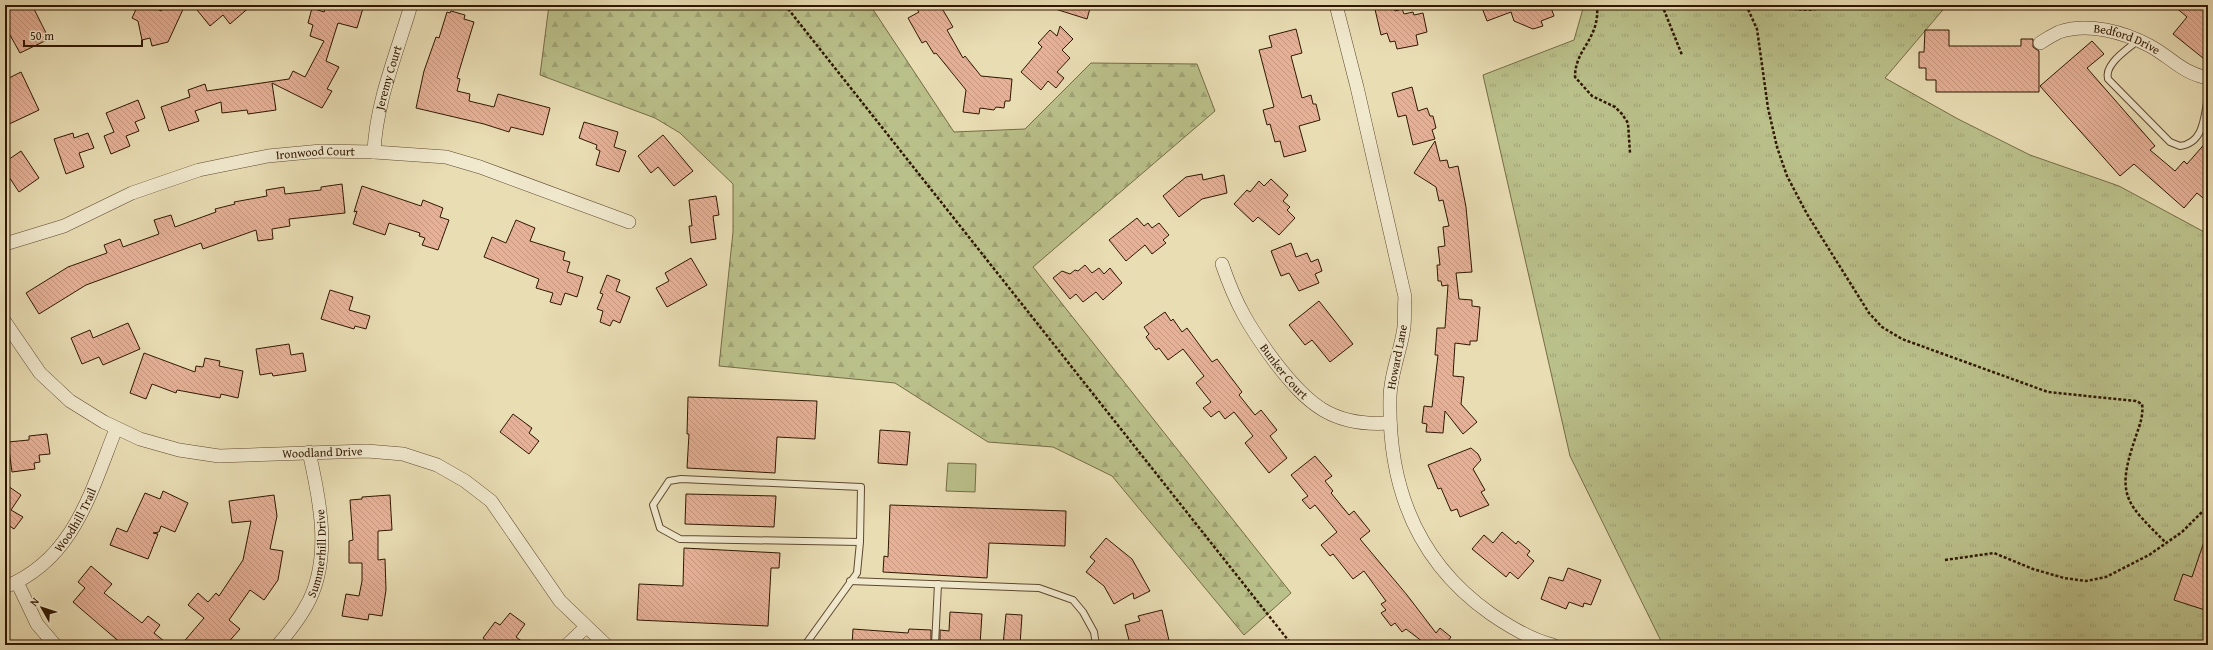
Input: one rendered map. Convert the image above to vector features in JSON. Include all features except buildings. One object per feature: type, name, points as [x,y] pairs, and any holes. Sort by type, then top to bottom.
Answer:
[{"type":"street","name":"Jeremy Court","points":[[374,152],[375,129],[378,114],[411,5]]},
{"type":"street","name":"Howard Lane","points":[[1336,5],[1359,95],[1405,297],[1404,327],[1390,396],[1390,423],[1395,473],[1407,510],[1426,546],[1440,565],[1450,578],[1478,604],[1510,626],[1553,645]]},
{"type":"street","name":"Bedford Drive","points":[[2040,43],[2059,32],[2079,28],[2099,28],[2150,46],[2194,76],[2208,78]]},
{"type":"street","name":"Ironwood Court","points":[[5,244],[64,226],[132,193],[199,170],[268,156],[321,151],[374,152],[446,157],[480,167],[629,222]]},
{"type":"street","name":"Bunker Court","points":[[1222,264],[1234,299],[1252,332],[1292,385],[1308,401],[1327,413],[1348,421],[1371,424],[1390,423]]},
{"type":"street","name":"Woodland Drive","points":[[5,322],[40,373],[70,401],[116,429],[140,439],[179,450],[219,456],[367,451],[403,454],[437,465],[464,481],[491,501],[560,600],[606,645]]},
{"type":"street","name":"Woodhill Trail","points":[[11,584],[48,560],[67,539],[81,516],[116,429]]},
{"type":"street","name":"Summerhill Drive","points":[[278,645],[306,607],[316,580],[321,553],[321,525],[309,452]]},
{"type":"street","points":[[11,584],[37,624],[55,645]]},
{"type":"street","points":[[567,645],[586,627]]},
{"type":"lane","points":[[2137,41],[2111,65],[2107,75],[2108,79],[2170,142],[2180,146],[2196,139],[2201,133],[2208,97]]},
{"type":"lane","points":[[805,645],[857,573],[860,542],[861,487],[682,479],[669,481],[653,505],[660,528],[680,539],[860,542]]},
{"type":"lane","points":[[850,582],[1038,588],[1055,592],[1073,600],[1083,612],[1094,632],[1096,645]]},
{"type":"lane","points":[[935,645],[938,584]]},
{"type":"path","points":[[784,5],[1292,645]]},
{"type":"path","points":[[1597,5],[1594,30],[1579,57],[1575,68],[1575,77],[1592,96],[1615,108],[1622,114],[1628,123],[1630,154]]},
{"type":"path","points":[[1662,5],[1682,55]]},
{"type":"path","points":[[1746,5],[1757,30],[1768,108],[1777,147],[1787,176],[1807,214],[1869,313],[1882,327],[1902,339],[2048,392],[2136,400],[2142,404],[2143,413],[2129,456],[2126,484],[2127,498],[2133,509],[2166,543]]},
{"type":"path","points":[[1774,5],[1798,10],[1822,8],[1826,5]]},
{"type":"path","points":[[1945,560],[1994,553],[2033,570],[2064,578],[2086,581],[2106,577],[2149,555],[2182,532],[2208,506]]},
{"type":"green space","points":[[549,5],[870,5],[954,132],[1025,129],[1091,63],[1197,64],[1215,111],[1033,267],[1291,593],[1244,635],[1112,476],[1053,447],[988,442],[895,383],[719,366],[733,232],[733,184],[680,133],[655,118],[540,75]]},
{"type":"green space","points":[[1584,5],[1947,5],[1885,78],[1958,119],[2030,155],[2119,186],[2208,234],[2208,645],[1663,645],[1570,456],[1483,75],[1574,40]]},
{"type":"green space","points":[[948,463],[976,464],[975,492],[946,491]]}]
